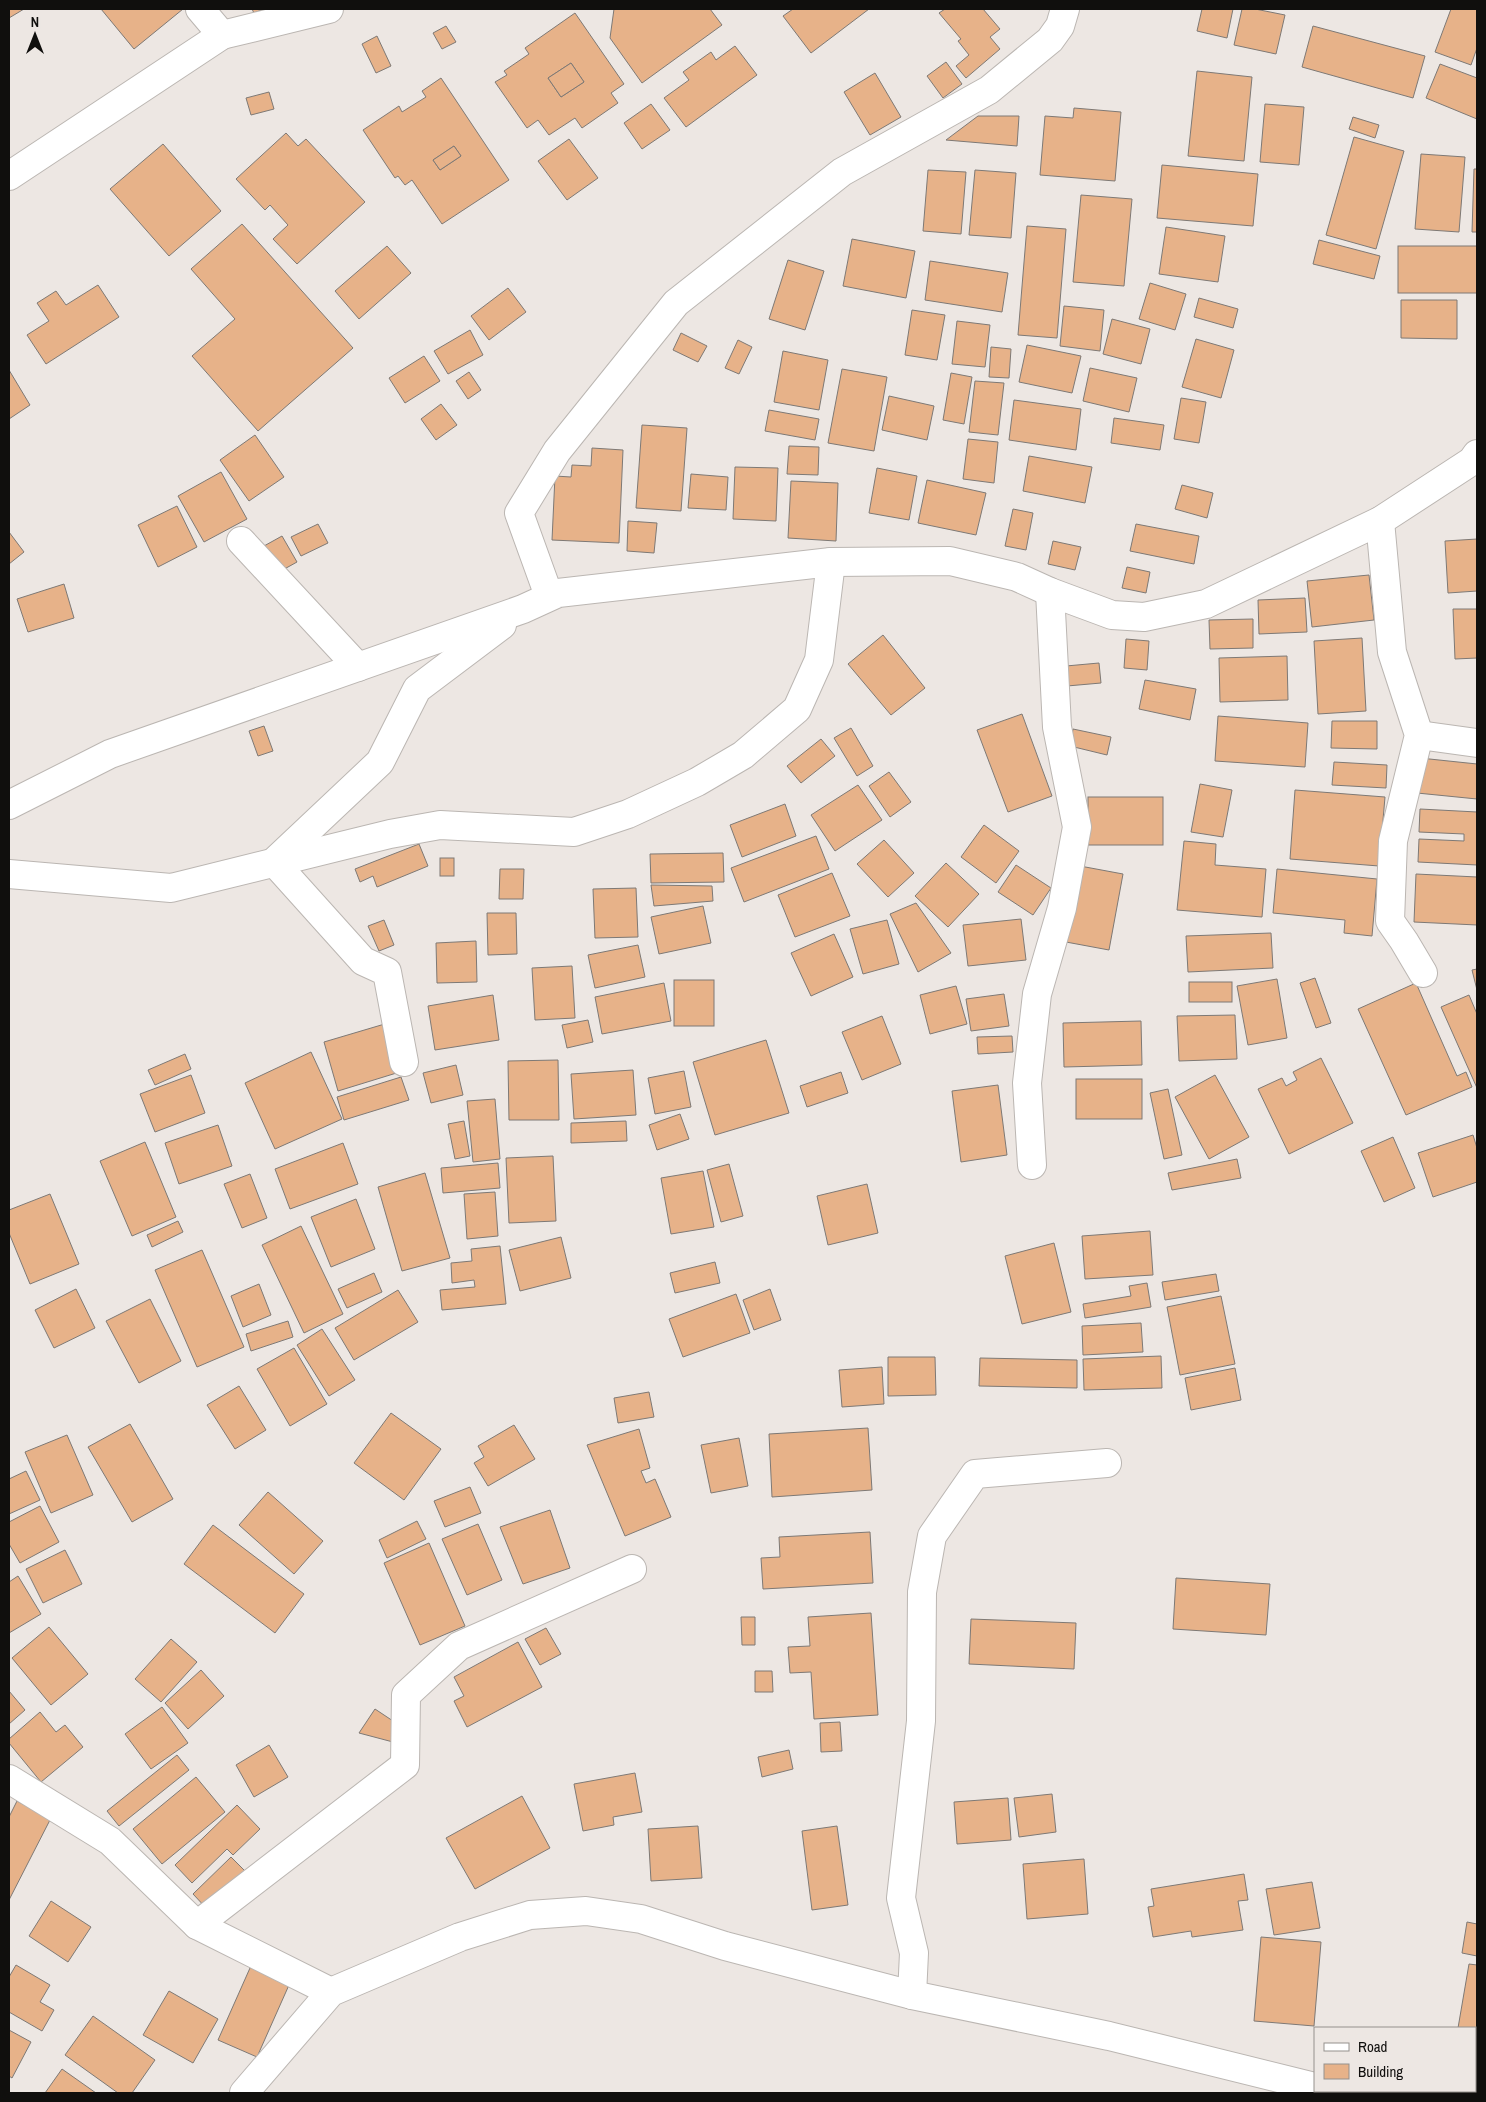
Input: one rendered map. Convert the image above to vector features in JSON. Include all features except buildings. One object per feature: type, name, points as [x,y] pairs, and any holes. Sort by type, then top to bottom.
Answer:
[{"type":"street","points":[[200,9],[222,34]]},
{"type":"street","points":[[9,176],[222,34],[329,9]]},
{"type":"street","points":[[549,596],[519,513],[557,450],[676,304],[842,172],[989,90],[1050,40],[1060,26],[1065,9]]},
{"type":"street","points":[[274,862],[380,762],[417,689],[523,610],[549,596],[558,593],[832,562],[950,561],[1017,577],[1050,592],[1112,615],[1144,617],[1206,604],[1380,521],[1472,461],[1477,454]]},
{"type":"street","points":[[1380,521],[1392,652],[1419,735],[1393,841],[1390,921],[1404,940],[1423,974]]},
{"type":"street","points":[[241,541],[358,668]]},
{"type":"street","points":[[9,874],[171,888],[390,834],[440,824],[574,832],[628,814],[697,782],[744,755],[797,709],[819,660],[832,562]]},
{"type":"street","points":[[1032,1165],[1027,1083],[1037,994],[1062,908],[1077,827],[1057,727],[1050,592]]},
{"type":"street","points":[[9,805],[110,754],[523,610]]},
{"type":"street","points":[[1419,735],[1477,743]]},
{"type":"street","points":[[274,862],[362,961],[387,972],[404,1062]]},
{"type":"street","points":[[912,1996],[914,1952],[901,1898],[921,1722],[922,1592],[932,1536],[975,1474],[1106,1463]]},
{"type":"street","points":[[197,1925],[404,1765],[406,1696],[459,1646],[632,1569]]},
{"type":"street","points":[[9,1779],[110,1841],[197,1925],[331,1992]]},
{"type":"street","points":[[244,2093],[331,1992],[460,1937],[530,1915],[586,1910],[641,1919],[725,1946],[912,1996],[1109,2036],[1314,2087]]}]
